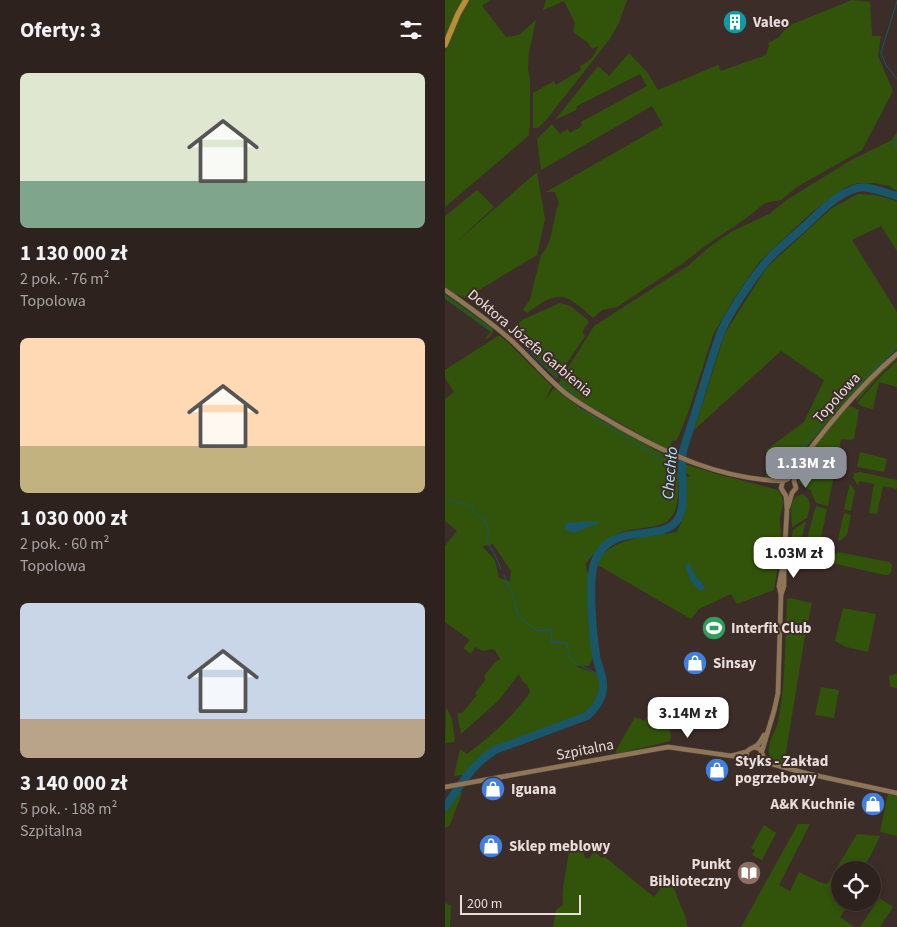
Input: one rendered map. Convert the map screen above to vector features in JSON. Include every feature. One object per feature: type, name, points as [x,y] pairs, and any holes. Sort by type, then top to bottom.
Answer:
[{"type":"highway","points":[[445,45],[466,0]]},
{"type":"main road","name":"Doktora Józefa Garbienia","points":[[445,290],[500,330],[564,392],[603,417],[675,456],[691,462],[717,471],[765,481],[783,482]]},
{"type":"main road","name":"Topolowa","points":[[788,478],[811,445],[866,383],[897,354]]},
{"type":"main road","name":"Topolowa","points":[[795,481],[799,462]]},
{"type":"main road","points":[[760,762],[775,711],[778,693],[781,595],[779,586],[784,559],[787,510],[792,493],[796,488],[795,481],[788,478],[783,482],[787,510]]},
{"type":"main road","name":"Doktora Józefa Garbienia","points":[[765,481],[783,490]]},
{"type":"main road","points":[[783,490],[792,493]]},
{"type":"main road","points":[[768,730],[758,744],[749,748],[746,752],[746,758],[751,763],[760,762],[897,793]]},
{"type":"main road","name":"Szpitalna","points":[[445,787],[471,784],[668,747],[746,758]]},
{"type":"main road","points":[[754,747],[776,766]]},
{"type":"main road","name":"Szpitalna","points":[[730,756],[746,752]]},
{"type":"green space","points":[[445,0],[464,0],[445,40]]},
{"type":"green space","points":[[470,0],[490,0],[482,6],[506,37],[519,35],[536,20],[529,52],[528,69],[530,78],[530,128],[529,135],[526,138],[445,207],[445,52],[458,20]]},
{"type":"green space","points":[[546,0],[627,0],[619,23],[609,40],[546,120],[538,128],[533,128],[533,93],[554,81],[556,85],[581,70],[580,66],[591,58],[598,46],[592,49],[587,42],[573,32],[575,23],[564,1],[543,10]]},
{"type":"green space","points":[[852,0],[870,2],[872,36],[881,36],[878,56],[893,91],[862,150],[797,187],[781,200],[765,203],[682,264],[617,307],[602,310],[593,318],[568,299],[555,297],[527,313],[523,310],[530,299],[541,255],[551,237],[559,203],[555,192],[546,192],[663,125],[652,106],[541,170],[537,139],[552,124],[560,134],[568,129],[570,133],[582,126],[581,122],[647,86],[640,74],[577,106],[576,110],[555,120],[598,66],[609,76],[629,53],[647,72],[658,90],[718,65],[721,71],[766,55],[768,43],[778,38],[788,26]]},
{"type":"green space","points":[[897,132],[897,191],[889,186],[875,183],[858,183],[846,187],[812,212],[759,262],[733,300],[713,335],[688,413],[677,440],[671,443],[673,453],[579,400],[558,384],[594,326],[689,265],[708,248],[731,232],[769,214],[788,199],[853,159],[892,140]]},
{"type":"green space","points":[[537,172],[545,219],[537,255],[466,298],[453,293],[445,287],[445,216],[477,190],[494,207],[455,243]]},
{"type":"green space","points":[[858,194],[875,195],[897,201],[897,251],[881,226],[852,240],[897,312],[897,348],[809,444],[787,476],[780,479],[765,478],[769,459],[766,450],[804,422],[824,380],[781,351],[694,430],[725,333],[767,267],[832,208]]},
{"type":"green space","points":[[445,294],[492,328],[492,334],[487,339],[486,337],[491,332],[445,299]]},
{"type":"green space","points":[[560,303],[570,306],[588,320],[588,323],[582,332],[585,336],[557,378],[524,345],[524,340],[514,335],[510,330],[524,319]]},
{"type":"green space","points":[[498,336],[501,336],[552,386],[544,402],[554,388],[579,407],[672,459],[670,465],[679,474],[676,508],[668,521],[660,525],[619,533],[605,543],[585,564],[590,580],[594,654],[589,666],[575,666],[598,674],[603,682],[600,697],[595,706],[584,716],[581,715],[490,750],[475,761],[463,775],[454,776],[460,749],[467,754],[485,740],[509,718],[530,692],[519,674],[499,700],[461,734],[457,713],[462,713],[477,695],[475,693],[486,679],[484,676],[495,662],[500,659],[495,650],[492,649],[483,651],[475,647],[471,654],[463,648],[470,640],[445,622],[445,546],[457,531],[445,521],[445,399],[454,392],[445,378],[445,370]],"holes":[[[493,544],[511,571],[510,581],[499,578],[495,560],[482,546]]]},
{"type":"green space","points":[[895,358],[897,359],[856,402],[857,397],[866,385]]},
{"type":"green space","points":[[897,361],[897,387],[879,382],[873,409],[863,407],[857,403],[881,376]]},
{"type":"green space","points":[[850,406],[859,410],[854,439],[841,439],[828,506],[816,503],[811,491],[798,482],[798,475],[808,453],[817,441]]},
{"type":"green space","points":[[860,452],[887,459],[884,472],[857,467]]},
{"type":"green space","points":[[684,464],[778,490],[783,499],[780,519],[780,548],[774,590],[737,604],[731,594],[699,609],[691,619],[596,564],[602,555],[621,543],[632,539],[677,532],[685,513],[685,477],[691,476],[684,472]]},
{"type":"green space","points":[[860,472],[897,480],[897,489],[883,486],[877,514],[869,513],[874,484],[859,481],[858,485],[853,478],[854,473]]},
{"type":"green space","points":[[850,483],[855,491],[851,511],[844,509]]},
{"type":"green space","points":[[802,494],[809,502],[810,508],[807,518],[792,527],[792,503],[794,499]]},
{"type":"green space","points":[[816,506],[827,509],[821,538],[832,540],[833,542],[817,557],[808,551],[806,542]]},
{"type":"green space","points":[[844,513],[851,515],[847,535],[840,541],[838,540]]},
{"type":"green space","points":[[806,521],[801,542],[802,552],[792,555],[788,552],[793,530]]},
{"type":"green space","points":[[838,552],[889,562],[892,564],[891,572],[888,575],[884,575],[832,563],[829,559],[830,557]]},
{"type":"green space","points":[[787,599],[812,603],[784,764],[770,757],[769,747],[778,722],[781,703]]},
{"type":"green space","points":[[843,608],[876,614],[868,652],[846,647],[835,641]]},
{"type":"green space","points":[[897,674],[897,688],[890,687],[889,676]]},
{"type":"green space","points":[[821,687],[839,690],[834,718],[815,715]]},
{"type":"green space","points":[[446,707],[452,719],[455,742],[445,743]]},
{"type":"green space","points":[[649,715],[669,727],[670,741],[617,754],[615,752],[635,717],[645,721]]},
{"type":"green space","points":[[459,791],[462,793],[450,825],[445,828],[445,811]]},
{"type":"green space","points":[[888,793],[897,795],[897,836],[880,832]]},
{"type":"green space","points":[[798,824],[810,824],[779,885],[790,891],[799,872],[827,884],[831,877],[831,911],[844,911],[840,917],[854,927],[741,927]]},
{"type":"green space","points":[[764,825],[776,833],[762,860],[752,855],[755,850],[751,848]]},
{"type":"green space","points":[[857,834],[880,836],[867,861],[841,861]]},
{"type":"green space","points":[[576,848],[582,849],[585,858],[589,859],[593,853],[598,854],[601,858],[605,857],[654,897],[669,877],[686,918],[687,927],[553,927],[556,910],[563,905],[563,885],[569,851]]},
{"type":"green space","points":[[881,899],[893,907],[880,927],[860,927],[870,911],[881,911]]},
{"type":"green space","points":[[445,903],[451,906],[450,927],[445,927]]},
{"type":"water","points":[[582,521],[597,522],[599,524],[589,526],[574,533],[565,529],[565,525],[568,522],[576,523]]},
{"type":"water","points":[[691,565],[695,576],[705,588],[700,591],[691,581],[685,566]]},
{"type":"waterway","points":[[897,1],[881,53],[886,65],[897,79]]},
{"type":"waterway","points":[[897,138],[894,144],[897,150]]},
{"type":"waterway","name":"Chechło","points":[[445,807],[473,769],[495,750],[587,716],[599,702],[603,684],[592,623],[591,583],[594,564],[601,550],[611,541],[623,536],[660,531],[670,527],[678,519],[681,512],[683,495],[683,451],[713,356],[729,316],[756,275],[777,251],[842,194],[862,187],[872,188],[897,196]]},
{"type":"waterway","points":[[445,297],[492,330]]},
{"type":"waterway","points":[[508,330],[557,379]]},
{"type":"waterway","points":[[798,453],[845,398],[897,349]]},
{"type":"waterway","points":[[560,383],[577,396]]},
{"type":"waterway","points":[[578,408],[663,460]]},
{"type":"waterway","name":"Chechło","points":[[679,469],[683,470]]},
{"type":"waterway","points":[[445,499],[472,506],[476,515],[484,519],[489,531],[486,541],[501,569]]},
{"type":"waterway","points":[[504,575],[519,617],[538,631],[550,629],[552,631],[551,642],[567,643],[569,658],[573,662],[600,675]]},
{"type":"waterway","name":"Chechło","points":[[453,797],[457,798]]},
{"type":"place","name":"Valeo","points":[[735,22]]},
{"type":"place","name":"Interfit Club","points":[[714,628]]},
{"type":"place","name":"Sinsay","points":[[695,663]]},
{"type":"place","name":"Styks - Zakład pogrzebowy","points":[[717,770]]},
{"type":"place","name":"Iguana","points":[[493,789]]},
{"type":"place","name":"A&K Kuchnie","points":[[873,804]]},
{"type":"place","name":"Sklep meblowy","points":[[491,846]]},
{"type":"place","name":"Punkt Biblioteczny","points":[[749,873]]}]
